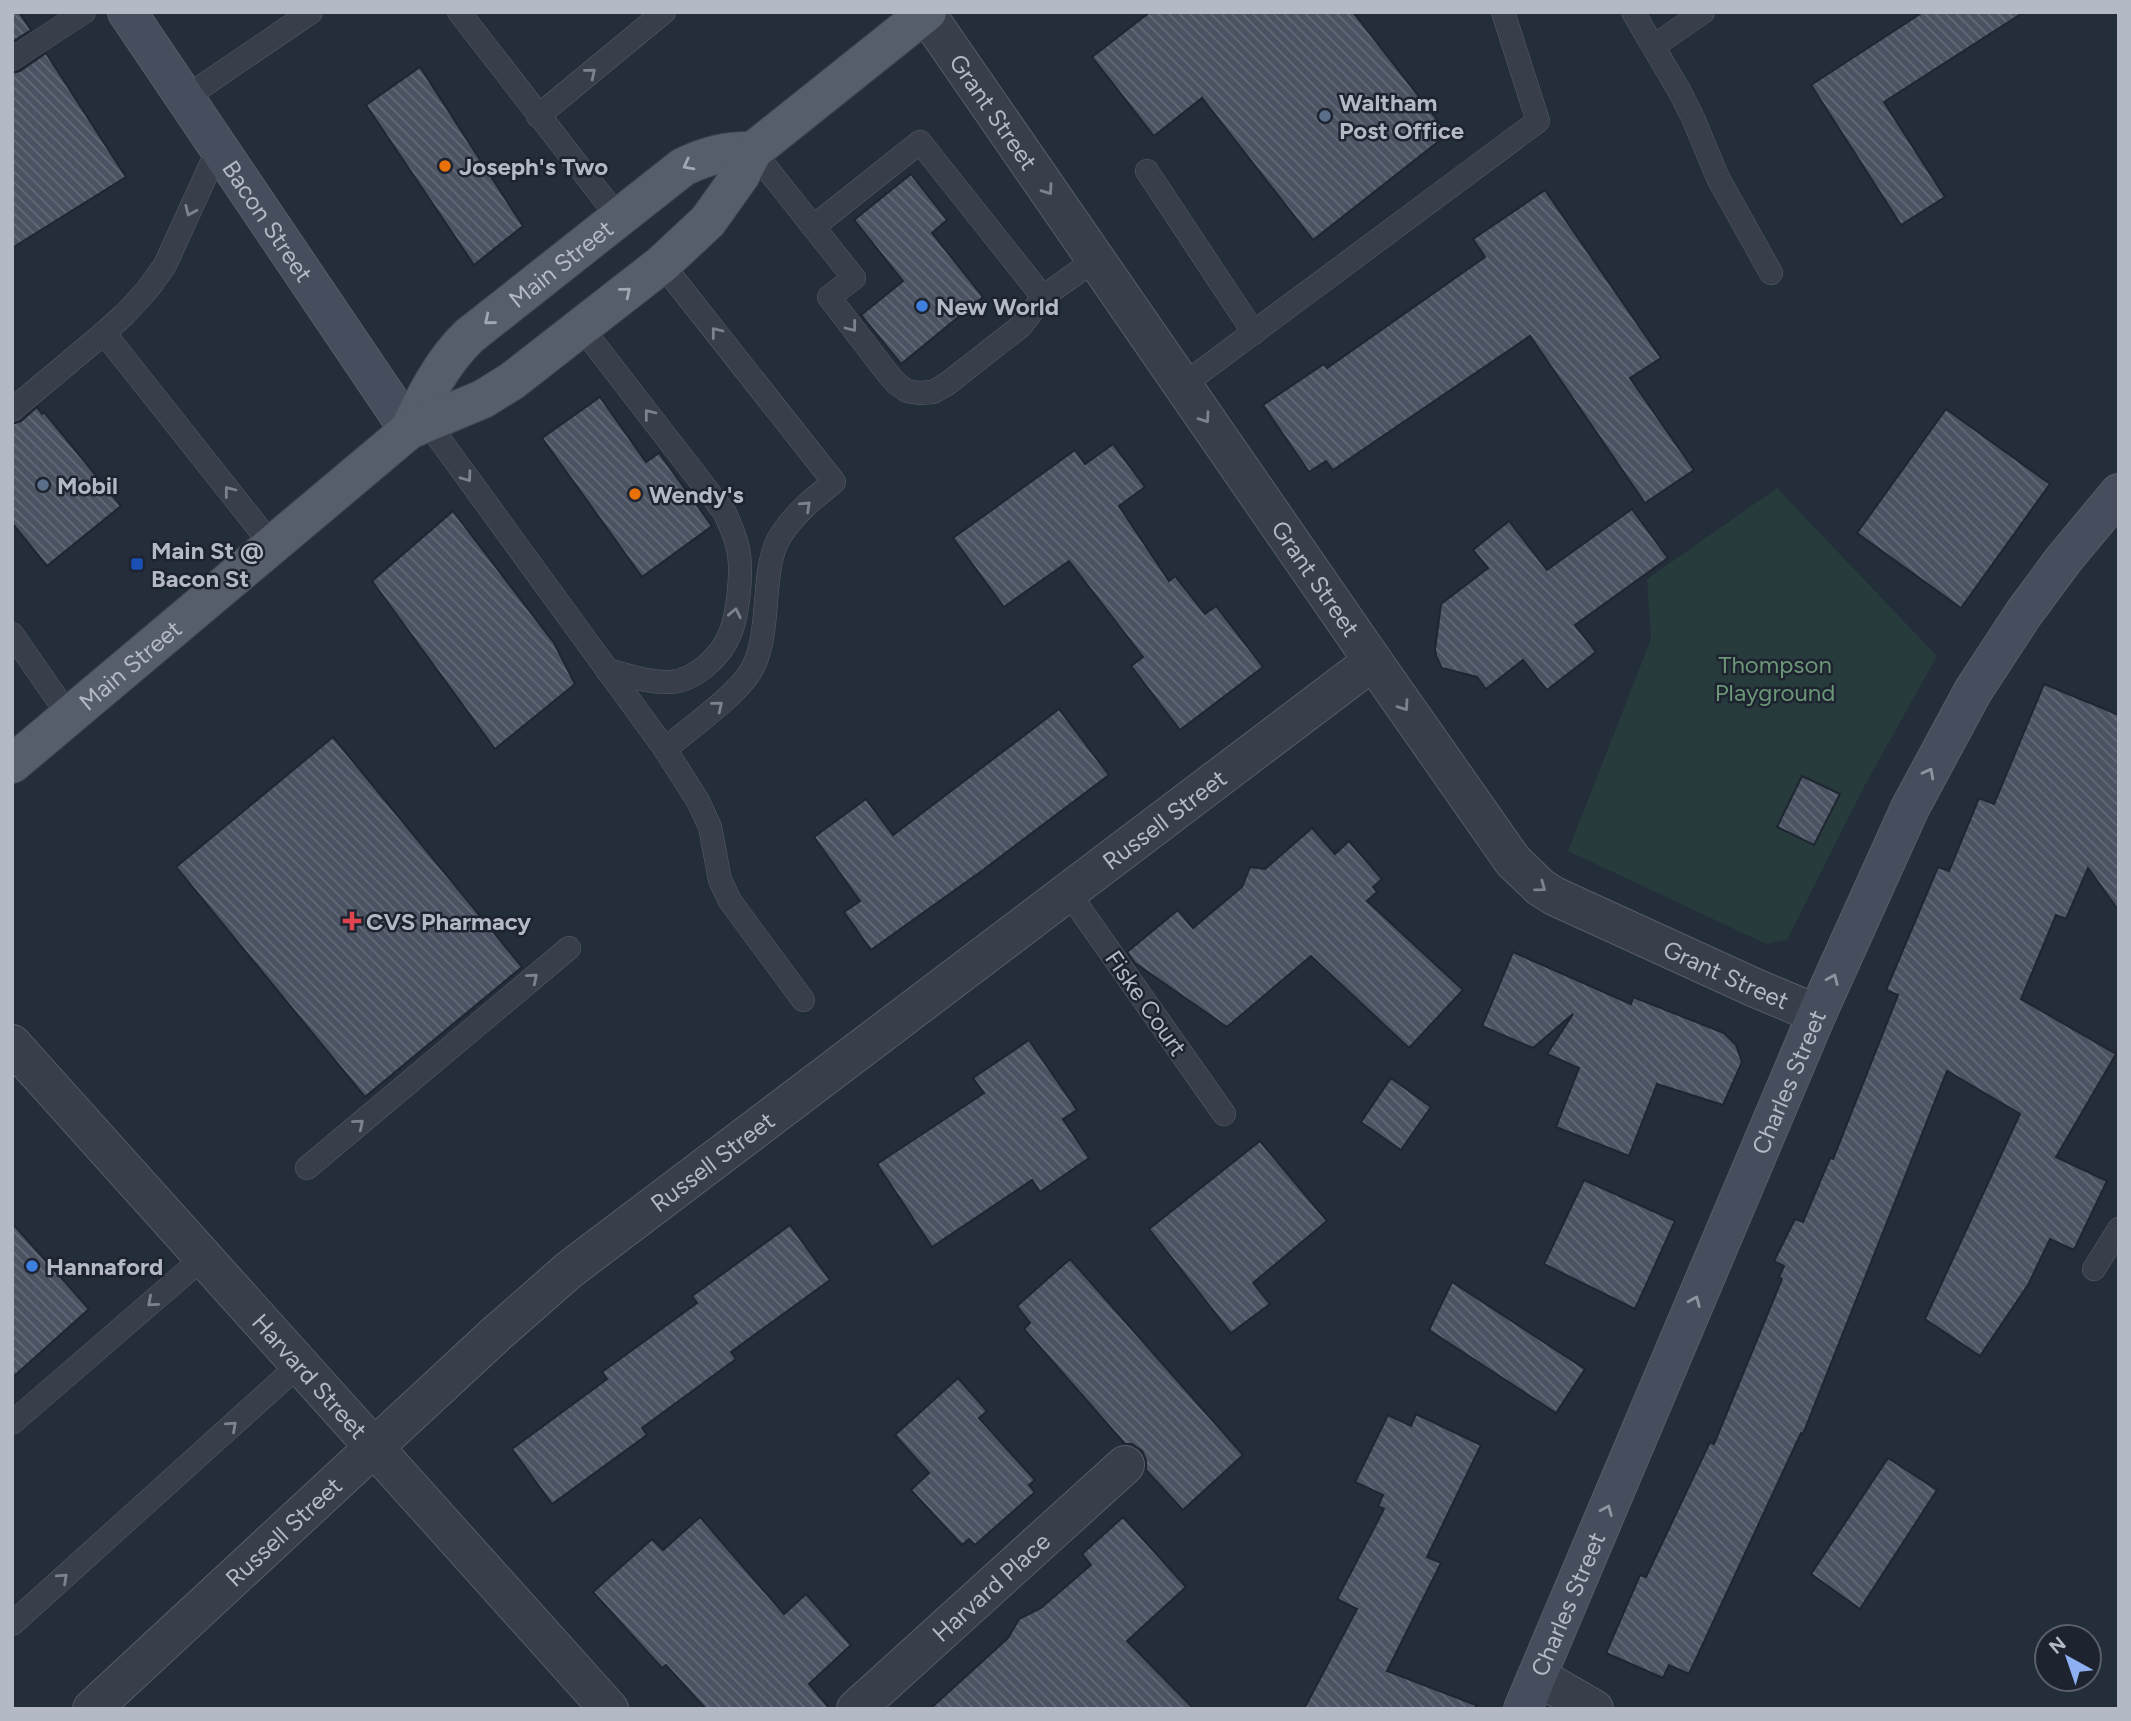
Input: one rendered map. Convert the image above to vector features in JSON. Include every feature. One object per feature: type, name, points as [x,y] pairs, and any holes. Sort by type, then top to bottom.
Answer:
[{"type":"main road","name":"Main Street","points":[[12,764],[418,426],[483,399],[512,382],[663,264],[708,221],[734,186],[753,151],[926,13]]},
{"type":"main road","name":"Main Street","points":[[418,426],[438,375],[458,346],[683,167],[717,153],[753,151]]},
{"type":"street","name":"Bacon Street","points":[[127,12],[218,149],[418,426]]},
{"type":"street","name":"Grant Street","points":[[926,13],[1513,861],[1540,887],[1554,895],[1753,988],[1817,1014]]},
{"type":"street","name":"Charles Street","points":[[1530,1692],[1817,1014],[1910,808],[1973,691],[2048,580],[2115,509]]},
{"type":"street","name":"Russell Street","points":[[92,1709],[569,1270],[1373,661]]},
{"type":"street","name":"Harvard Street","points":[[12,1044],[610,1709]]},
{"type":"street","name":"Harvard Place","points":[[856,1709],[1125,1465]]},
{"type":"street","points":[[1530,1692],[1594,1709]]},
{"type":"lane","points":[[12,59],[84,12]]},
{"type":"lane","points":[[185,98],[311,12]]},
{"type":"lane","points":[[459,12],[618,217]]},
{"type":"lane","points":[[1182,385],[1538,121],[1503,12]]},
{"type":"lane","points":[[1633,12],[1693,118],[1717,178],[1771,273]]},
{"type":"lane","points":[[1654,46],[1703,12]]},
{"type":"lane","points":[[538,116],[663,13]]},
{"type":"lane","points":[[813,227],[920,142],[1043,297]]},
{"type":"lane","points":[[12,410],[104,333],[148,289],[165,265],[218,149]]},
{"type":"lane","points":[[753,151],[854,278],[829,297],[897,384],[907,391],[933,392],[947,384],[1021,326],[1043,297],[1096,259]]},
{"type":"lane","points":[[1147,171],[1254,332]]},
{"type":"lane","points":[[663,264],[834,482],[801,509],[779,537],[770,564],[765,626],[754,667],[729,697],[665,749]]},
{"type":"lane","points":[[582,328],[725,513],[735,536],[739,556],[738,597],[730,634],[705,667],[690,676],[671,682],[607,670]]},
{"type":"lane","points":[[104,333],[272,545]]},
{"type":"lane","points":[[418,426],[665,749],[710,827],[720,880],[730,901],[803,1000]]},
{"type":"lane","points":[[12,634],[69,716]]},
{"type":"lane","name":"Fiske Court","points":[[1068,892],[1224,1114]]},
{"type":"lane","points":[[307,1168],[569,948]]},
{"type":"lane","points":[[2094,1269],[2119,1229]]},
{"type":"lane","points":[[12,1423],[204,1257]]},
{"type":"lane","points":[[12,1624],[300,1364]]},
{"type":"green space","name":"Thompson Playground","points":[[1777,488],[1937,656],[1865,785],[1787,940],[1766,944],[1568,851],[1651,639],[1647,579]]},
{"type":"building","points":[[12,12],[19,12],[31,30],[12,42]]},
{"type":"building","name":"Waltham Post Office","points":[[1150,12],[1353,12],[1448,134],[1313,240],[1202,98],[1154,136],[1092,57]]},
{"type":"building","points":[[1923,12],[2024,12],[1884,102],[1945,197],[1901,225],[1811,85]]},
{"type":"building","points":[[46,53],[126,177],[12,248],[12,73],[20,71]]},
{"type":"building","name":"Joseph's Two","points":[[420,67],[523,226],[474,265],[366,105]]},
{"type":"building","points":[[911,174],[947,220],[932,233],[983,297],[901,364],[861,315],[903,281],[854,220]]},
{"type":"building","points":[[1545,190],[1661,358],[1630,378],[1694,470],[1645,503],[1530,336],[1333,470],[1326,461],[1309,472],[1263,405],[1324,364],[1327,368],[1485,257],[1473,239]]},
{"type":"building","name":"Wendy's","points":[[600,397],[646,462],[659,453],[712,526],[642,577],[542,438]]},
{"type":"building","points":[[37,407],[42,414],[44,412],[121,506],[47,566],[12,523],[12,424],[21,421]]},
{"type":"building","points":[[1946,409],[2050,484],[1961,608],[1857,533]]},
{"type":"building","points":[[1113,444],[1145,487],[1119,506],[1169,581],[1175,576],[1205,614],[1216,606],[1263,667],[1180,730],[1131,666],[1143,657],[1069,561],[1004,607],[953,538],[1075,450],[1085,464]]},
{"type":"building","points":[[1632,509],[1668,558],[1575,625],[1596,652],[1547,690],[1523,660],[1486,689],[1477,677],[1442,668],[1435,649],[1441,604],[1488,568],[1473,550],[1509,521],[1547,570]]},
{"type":"building","points":[[453,511],[554,643],[575,684],[495,749],[372,581]]},
{"type":"building","points":[[2044,684],[2119,715],[2119,911],[2088,868],[2066,919],[2056,915],[2021,999],[2116,1054],[2056,1157],[2107,1181],[2074,1250],[2050,1239],[2028,1285],[1980,1356],[1925,1319],[2020,1114],[1947,1071],[1803,1434],[1801,1433],[1689,1674],[1669,1665],[1663,1678],[1606,1653],[1640,1575],[1646,1577],[1710,1442],[1714,1444],[1782,1279],[1779,1277],[1784,1266],[1774,1261],[1795,1219],[1803,1222],[1830,1158],[1833,1159],[1898,995],[1886,990],[1938,867],[1949,871],[1979,798],[1994,804]]},
{"type":"building","points":[[1059,709],[1109,775],[871,950],[844,912],[860,901],[814,837],[866,799],[893,835]]},
{"type":"building","name":"CVS Pharmacy","points":[[333,737],[522,967],[365,1097],[176,867]]},
{"type":"building","points":[[1802,776],[1840,794],[1814,845],[1777,827]]},
{"type":"building","points":[[1312,828],[1335,854],[1349,841],[1382,879],[1373,887],[1377,892],[1367,901],[1463,990],[1409,1048],[1311,956],[1227,1027],[1135,963],[1127,952],[1178,910],[1193,928],[1242,887],[1250,867],[1265,869]]},
{"type":"building","points":[[1513,952],[1631,1004],[1633,997],[1724,1033],[1736,1045],[1742,1062],[1723,1105],[1657,1084],[1629,1156],[1556,1127],[1579,1068],[1547,1054],[1573,1014],[1533,1048],[1482,1026]]},
{"type":"building","points":[[1029,1040],[1077,1110],[1063,1119],[1089,1158],[1040,1192],[1032,1180],[932,1247],[877,1164],[984,1093],[973,1078]]},
{"type":"building","points":[[1391,1078],[1431,1107],[1401,1150],[1361,1122]]},
{"type":"building","points":[[1260,1141],[1327,1221],[1253,1283],[1270,1304],[1231,1333],[1149,1229]]},
{"type":"building","points":[[1584,1180],[1675,1221],[1635,1309],[1544,1264]]},
{"type":"building","name":"Hannaford","points":[[12,1223],[89,1309],[12,1378]]},
{"type":"building","points":[[790,1225],[830,1280],[731,1352],[736,1359],[642,1428],[647,1435],[552,1504],[512,1449],[607,1379],[602,1372],[697,1303],[692,1296]]},
{"type":"building","points":[[1070,1259],[1243,1455],[1183,1510],[1146,1470],[1142,1451],[1132,1444],[1125,1444],[1024,1329],[1030,1323],[1017,1306]]},
{"type":"building","points":[[1452,1282],[1585,1369],[1556,1413],[1429,1330]]},
{"type":"building","points":[[958,1378],[987,1411],[979,1418],[1035,1480],[1029,1485],[1035,1492],[975,1545],[969,1539],[962,1545],[911,1490],[929,1473],[895,1435]]},
{"type":"building","points":[[1416,1414],[1481,1445],[1427,1557],[1441,1563],[1387,1671],[1476,1705],[1475,1709],[1304,1709],[1357,1609],[1337,1599],[1384,1509],[1378,1506],[1383,1495],[1355,1482],[1388,1415],[1411,1426]]},
{"type":"building","points":[[1888,1458],[1937,1490],[1860,1609],[1811,1574]]},
{"type":"building","points":[[700,1517],[784,1614],[806,1594],[851,1645],[809,1684],[830,1709],[706,1709],[666,1665],[662,1668],[593,1592],[652,1539],[663,1550]]},
{"type":"building","points":[[1123,1517],[1186,1587],[1127,1641],[1194,1709],[930,1709],[1008,1638],[1019,1619],[1041,1608],[1091,1565],[1082,1554]]},
{"type":"place","name":"Waltham Post Office","points":[[1325,116]]},
{"type":"place","name":"Joseph's Two","points":[[445,166]]},
{"type":"place","name":"New World","points":[[922,306]]},
{"type":"place","name":"Mobil","points":[[43,485]]},
{"type":"place","name":"Wendy's","points":[[635,494]]},
{"type":"place","name":"Main St @ Bacon St","points":[[137,564]]},
{"type":"place","name":"CVS Pharmacy","points":[[352,921]]},
{"type":"place","name":"Hannaford","points":[[32,1266]]}]
